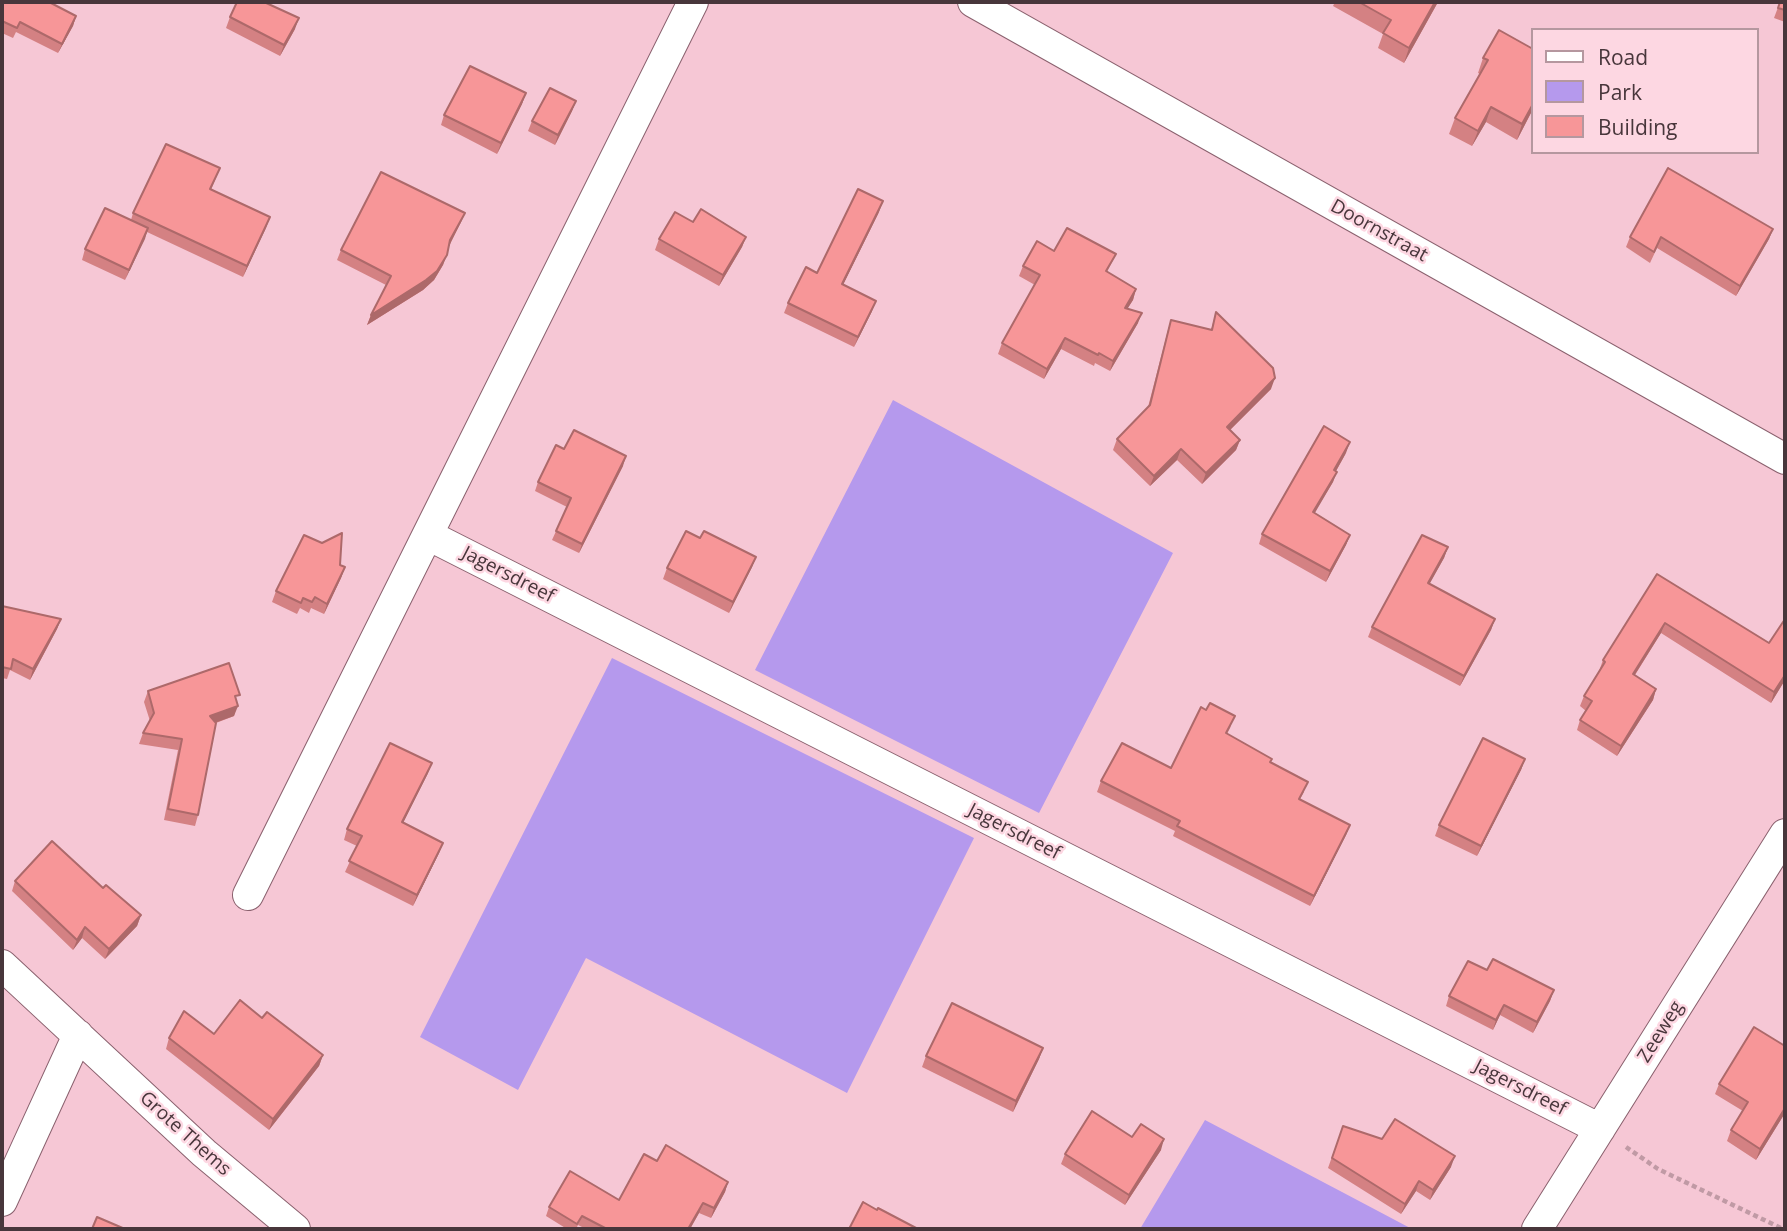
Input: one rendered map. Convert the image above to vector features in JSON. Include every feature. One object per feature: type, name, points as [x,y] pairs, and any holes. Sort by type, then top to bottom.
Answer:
[{"type":"street","points":[[248,895],[693,2]]},
{"type":"street","name":"Doornstraat","points":[[973,2],[1785,459]]},
{"type":"street","name":"Jagersdreef","points":[[428,535],[1600,1129]]},
{"type":"street","name":"Zeeweg","points":[[1537,1229],[1785,834]]},
{"type":"street","name":"Grote Thems","points":[[2,965],[204,1153],[295,1229]]},
{"type":"street","points":[[2,1201],[78,1035]]},
{"type":"path","points":[[1600,1129],[1658,1169],[1783,1229]]},
{"type":"green space","points":[[893,400],[1173,553],[1039,813],[755,670]]},
{"type":"green space","points":[[612,658],[974,838],[847,1093],[586,958],[518,1090],[420,1037]]},
{"type":"green space","points":[[1205,1120],[1342,1192],[1412,1229],[1140,1229]]},
{"type":"building","points":[[2,2],[49,2],[76,16],[62,44],[20,22],[17,28],[2,21]]},
{"type":"building","points":[[237,2],[264,2],[299,18],[284,45],[230,17]]},
{"type":"building","points":[[1359,2],[1435,2],[1409,48],[1383,33],[1391,20]]},
{"type":"building","points":[[1780,2],[1785,2],[1785,10],[1778,8]]},
{"type":"building","points":[[1499,30],[1532,48],[1532,106],[1522,124],[1491,107],[1478,131],[1455,118],[1488,60],[1483,58]]},
{"type":"building","points":[[470,66],[526,93],[501,143],[444,115]]},
{"type":"building","points":[[550,88],[576,101],[558,135],[532,121]]},
{"type":"building","points":[[166,144],[220,168],[210,189],[270,217],[247,266],[133,213]]},
{"type":"building","points":[[1668,168],[1773,229],[1740,286],[1661,237],[1654,252],[1630,237]]},
{"type":"building","points":[[381,172],[465,213],[437,271],[371,315],[391,276],[341,250]]},
{"type":"building","points":[[858,189],[883,201],[842,284],[876,301],[858,337],[788,303],[806,267],[817,273]]},
{"type":"building","points":[[105,208],[148,228],[129,270],[85,249]]},
{"type":"building","points":[[701,209],[746,237],[723,275],[659,239],[675,212],[693,222]]},
{"type":"building","points":[[1067,228],[1116,254],[1106,271],[1136,289],[1125,308],[1142,313],[1113,361],[1065,338],[1047,369],[1002,343],[1040,275],[1023,266],[1037,241],[1054,251]]},
{"type":"building","points":[[1216,312],[1273,368],[1275,378],[1227,427],[1240,440],[1206,473],[1181,449],[1154,476],[1117,439],[1150,405],[1171,320],[1212,330]]},
{"type":"building","points":[[1324,426],[1350,442],[1334,470],[1337,472],[1313,512],[1350,535],[1330,571],[1262,534]]},
{"type":"building","points":[[574,430],[626,456],[582,544],[556,531],[571,498],[538,482],[556,445],[564,449]]},
{"type":"building","points":[[686,531],[700,538],[704,531],[756,557],[733,602],[667,568]]},
{"type":"building","points":[[342,533],[340,565],[345,567],[327,604],[315,597],[312,602],[303,598],[301,603],[276,591],[304,535],[322,543]]},
{"type":"building","points":[[1422,535],[1448,547],[1428,583],[1495,619],[1464,676],[1372,627]]},
{"type":"building","points":[[1657,574],[1769,643],[1785,619],[1785,675],[1774,692],[1665,623],[1633,674],[1656,689],[1621,746],[1580,720],[1592,701],[1584,696],[1605,662],[1603,660]]},
{"type":"building","points":[[2,606],[61,619],[33,669],[13,659],[11,669],[2,667]]},
{"type":"building","points":[[229,663],[240,695],[235,696],[238,706],[210,716],[216,723],[198,815],[168,809],[182,739],[143,733],[154,713],[148,691]]},
{"type":"building","points":[[1210,703],[1235,716],[1226,733],[1272,759],[1270,762],[1308,782],[1299,799],[1350,825],[1314,896],[1177,826],[1180,821],[1101,781],[1122,743],[1171,768],[1201,707],[1206,710]]},
{"type":"building","points":[[1483,738],[1525,759],[1481,846],[1439,825]]},
{"type":"building","points":[[390,743],[432,763],[402,822],[443,843],[417,895],[349,861],[362,836],[347,829]]},
{"type":"building","points":[[52,841],[103,888],[106,885],[141,915],[109,949],[85,927],[77,940],[15,881]]},
{"type":"building","points":[[1493,959],[1554,990],[1537,1022],[1504,1005],[1496,1020],[1449,996],[1468,961],[1487,970]]},
{"type":"building","points":[[240,1000],[262,1018],[267,1012],[323,1055],[273,1119],[169,1038],[184,1011],[214,1034]]},
{"type":"building","points":[[952,1003],[1043,1048],[1016,1101],[926,1056]]},
{"type":"building","points":[[1754,1027],[1785,1046],[1785,1108],[1760,1149],[1731,1130],[1748,1102],[1719,1084]]},
{"type":"building","points":[[1092,1111],[1132,1137],[1141,1124],[1164,1139],[1129,1195],[1065,1154]]},
{"type":"building","points":[[1395,1119],[1455,1156],[1433,1190],[1419,1181],[1405,1204],[1332,1158],[1343,1126],[1382,1139]]},
{"type":"building","points":[[666,1145],[728,1182],[714,1208],[703,1203],[688,1229],[607,1229],[582,1216],[577,1224],[549,1207],[570,1171],[619,1200],[644,1154],[657,1161]]},
{"type":"building","points":[[863,1202],[877,1210],[878,1208],[918,1229],[849,1229]]},
{"type":"building","points":[[97,1217],[125,1229],[92,1229]]}]
